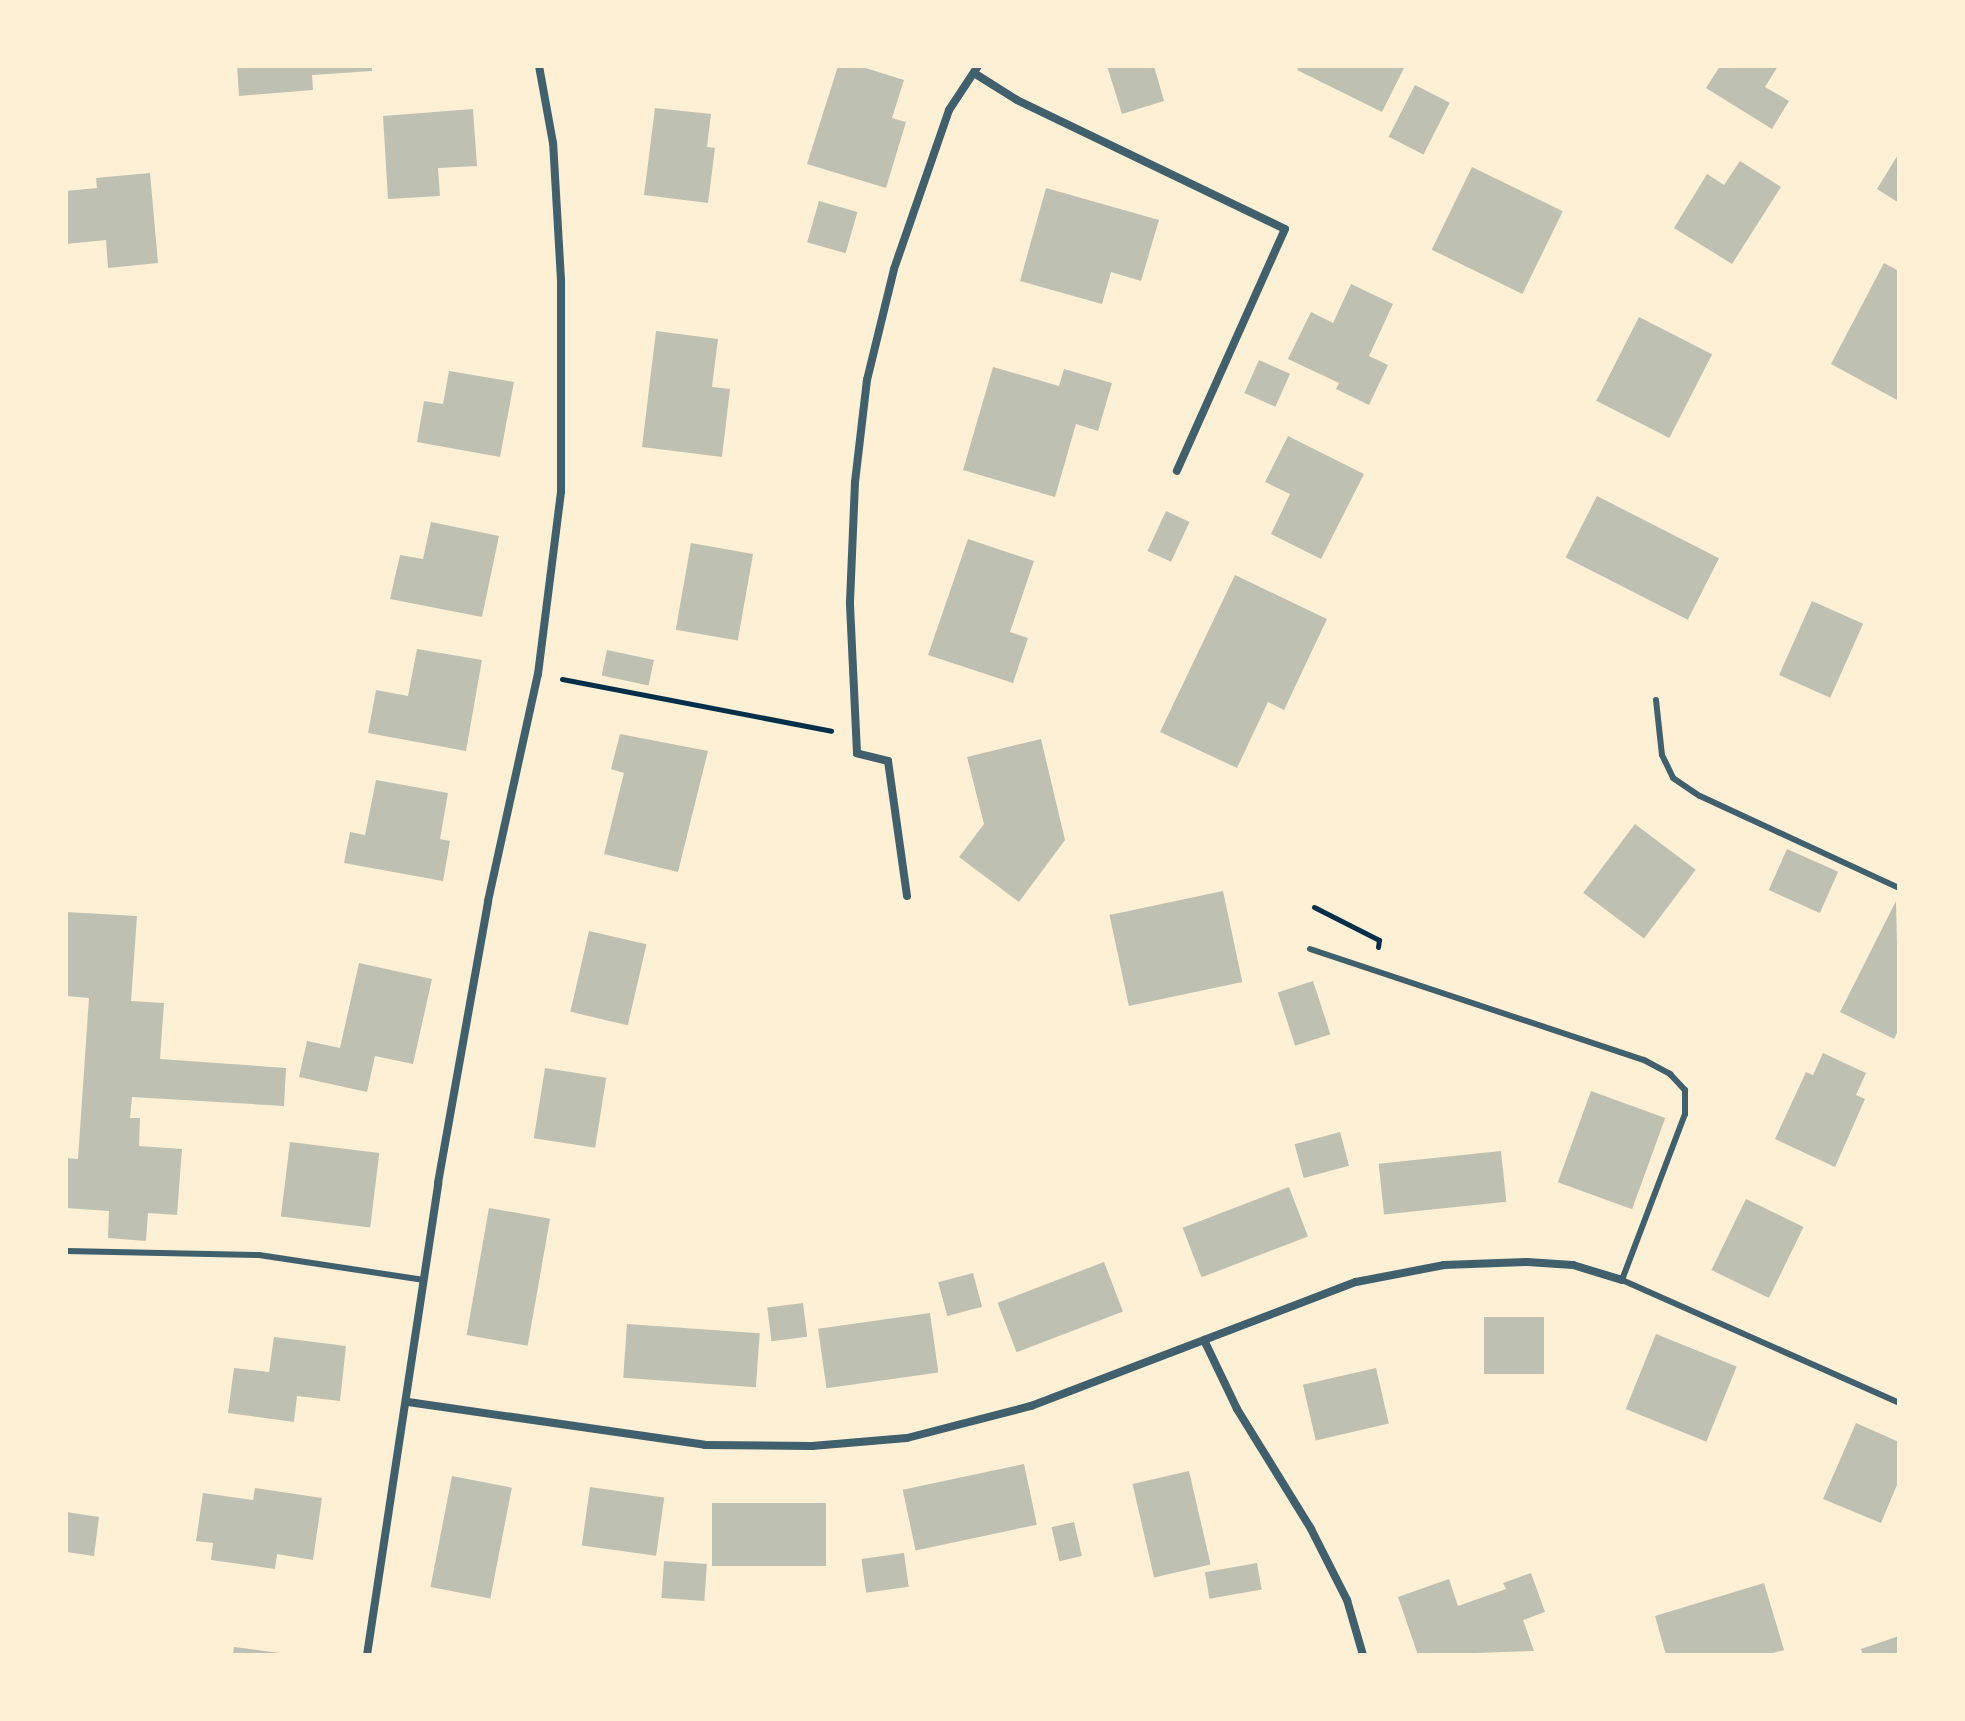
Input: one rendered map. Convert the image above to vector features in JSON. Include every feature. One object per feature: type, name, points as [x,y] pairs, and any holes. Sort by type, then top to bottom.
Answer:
[{"type":"street","points":[[367,1655],[408,1402],[424,1280],[488,901],[538,674],[561,491],[561,280],[553,143],[539,66]]},
{"type":"street","points":[[907,896],[888,761],[857,753],[850,602],[855,482],[867,380],[894,269],[949,110],[976,70],[1017,100],[1285,229],[1177,471]]},
{"type":"street","points":[[408,1402],[705,1445],[812,1446],[907,1438],[1031,1406],[1356,1282],[1444,1265],[1573,1265],[1622,1280]]},
{"type":"street","points":[[1204,1340],[1237,1409],[1311,1529],[1347,1600],[1363,1655]]},
{"type":"lane","points":[[1656,700],[1662,755],[1673,778],[1700,796],[1899,888]]},
{"type":"lane","points":[[1310,949],[1644,1060],[1685,1090],[1685,1114],[1622,1280],[1899,1403]]},
{"type":"lane","points":[[66,1251],[259,1255],[424,1280]]},
{"type":"path","points":[[572,681],[825,730]]},
{"type":"path","points":[[1314,907],[1379,940]]},
{"type":"building","points":[[237,66],[372,66],[372,71],[312,75],[313,90],[239,96]]},
{"type":"building","points":[[838,66],[859,66],[904,80],[892,118],[906,122],[886,188],[807,164]]},
{"type":"building","points":[[1107,66],[1154,66],[1164,101],[1122,114]]},
{"type":"building","points":[[1299,66],[1405,66],[1382,112],[1297,70]]},
{"type":"building","points":[[1720,66],[1778,66],[1765,87],[1789,101],[1772,129],[1706,88]]},
{"type":"building","points":[[1415,85],[1450,103],[1423,154],[1389,137]]},
{"type":"building","points":[[655,108],[711,114],[707,147],[715,148],[708,203],[644,195]]},
{"type":"building","points":[[473,109],[477,166],[438,168],[440,196],[388,199],[383,116]]},
{"type":"building","points":[[1899,153],[1899,203],[1877,189]]},
{"type":"building","points":[[1740,161],[1781,187],[1732,264],[1674,228],[1707,174],[1724,185]]},
{"type":"building","points":[[1472,167],[1563,211],[1522,294],[1432,250]]},
{"type":"building","points":[[150,173],[158,263],[108,268],[106,240],[66,244],[66,191],[97,188],[96,178]]},
{"type":"building","points":[[1046,188],[1159,220],[1141,281],[1111,272],[1102,304],[1020,281]]},
{"type":"building","points":[[819,201],[857,212],[846,253],[807,242]]},
{"type":"building","points":[[1884,263],[1899,271],[1899,401],[1831,364]]},
{"type":"building","points":[[1351,284],[1393,304],[1369,356],[1388,365],[1369,405],[1336,389],[1339,383],[1288,359],[1311,312],[1333,323]]},
{"type":"building","points":[[1639,317],[1712,354],[1669,438],[1596,401]]},
{"type":"building","points":[[656,331],[718,339],[712,387],[730,389],[722,457],[642,447]]},
{"type":"building","points":[[1259,360],[1290,374],[1275,407],[1244,393]]},
{"type":"building","points":[[993,367],[1059,386],[1064,369],[1112,383],[1098,431],[1076,424],[1055,497],[963,470]]},
{"type":"building","points":[[449,371],[514,382],[500,457],[417,442],[424,401],[443,404]]},
{"type":"building","points":[[1288,436],[1364,474],[1321,559],[1271,534],[1290,494],[1265,482]]},
{"type":"building","points":[[1597,496],[1719,558],[1688,620],[1566,557]]},
{"type":"building","points":[[1166,511],[1190,522],[1171,562],[1147,551]]},
{"type":"building","points":[[431,522],[499,536],[482,617],[390,599],[400,555],[423,559]]},
{"type":"building","points":[[968,539],[1034,561],[1010,632],[1028,638],[1013,683],[928,655]]},
{"type":"building","points":[[691,543],[753,554],[738,641],[676,630]]},
{"type":"building","points":[[1235,575],[1327,619],[1284,710],[1268,702],[1237,768],[1160,732]]},
{"type":"building","points":[[1812,601],[1863,624],[1830,698],[1779,675]]},
{"type":"building","points":[[417,649],[482,660],[466,751],[368,733],[376,690],[408,696]]},
{"type":"building","points":[[607,650],[654,660],[649,685],[602,675]]},
{"type":"building","points":[[620,734],[708,751],[678,872],[604,854],[624,773],[611,769]]},
{"type":"building","points":[[1041,739],[1065,840],[1019,902],[959,857],[984,824],[967,757]]},
{"type":"building","points":[[376,780],[448,793],[440,839],[450,841],[443,881],[344,863],[350,832],[365,835]]},
{"type":"building","points":[[1635,824],[1696,870],[1644,938],[1583,893]]},
{"type":"building","points":[[1787,849],[1838,872],[1820,913],[1769,890]]},
{"type":"building","points":[[1223,891],[1242,982],[1129,1006],[1110,915]]},
{"type":"building","points":[[1896,901],[1899,1029],[1894,1039],[1840,1012]]},
{"type":"building","points":[[66,912],[137,916],[131,1001],[164,1003],[160,1059],[286,1068],[284,1106],[132,1097],[130,1118],[140,1118],[139,1146],[182,1149],[177,1215],[148,1213],[146,1241],[108,1238],[109,1211],[66,1208],[66,1158],[78,1159],[89,998],[66,996]]},
{"type":"building","points":[[589,931],[646,944],[628,1025],[570,1012]]},
{"type":"building","points":[[359,963],[432,979],[413,1064],[375,1056],[367,1092],[299,1077],[307,1041],[340,1048]]},
{"type":"building","points":[[1313,981],[1330,1034],[1295,1046],[1278,992]]},
{"type":"building","points":[[1823,1053],[1866,1073],[1856,1095],[1865,1099],[1835,1167],[1775,1139],[1806,1072],[1813,1075]]},
{"type":"building","points":[[545,1068],[606,1078],[595,1148],[534,1138]]},
{"type":"building","points":[[1591,1091],[1665,1118],[1632,1209],[1558,1182]]},
{"type":"building","points":[[1340,1132],[1349,1166],[1304,1178],[1295,1144]]},
{"type":"building","points":[[290,1142],[379,1153],[370,1227],[281,1216]]},
{"type":"building","points":[[1501,1151],[1506,1202],[1384,1215],[1379,1164]]},
{"type":"building","points":[[1289,1187],[1308,1236],[1202,1277],[1183,1228]]},
{"type":"building","points":[[1746,1199],[1804,1227],[1769,1298],[1711,1270]]},
{"type":"building","points":[[489,1208],[550,1219],[528,1346],[467,1335]]},
{"type":"building","points":[[1104,1262],[1123,1311],[1017,1352],[998,1303]]},
{"type":"building","points":[[973,1273],[982,1307],[947,1316],[938,1282]]},
{"type":"building","points":[[803,1303],[807,1337],[771,1341],[767,1307]]},
{"type":"building","points":[[930,1313],[938,1372],[826,1388],[818,1329]]},
{"type":"building","points":[[1484,1317],[1544,1317],[1544,1374],[1484,1374]]},
{"type":"building","points":[[627,1324],[760,1333],[756,1387],[623,1378]]},
{"type":"building","points":[[1656,1334],[1737,1367],[1706,1442],[1626,1409]]},
{"type":"building","points":[[274,1337],[346,1346],[340,1401],[297,1396],[294,1422],[228,1413],[234,1368],[269,1372]]},
{"type":"building","points":[[1376,1368],[1389,1424],[1316,1440],[1303,1385]]},
{"type":"building","points":[[1856,1423],[1899,1442],[1899,1480],[1881,1523],[1823,1499]]},
{"type":"building","points":[[1024,1464],[1037,1525],[916,1550],[903,1490]]},
{"type":"building","points":[[1189,1471],[1211,1565],[1154,1578],[1132,1484]]},
{"type":"building","points":[[452,1476],[512,1488],[490,1599],[430,1587]]},
{"type":"building","points":[[590,1487],[664,1497],[656,1556],[582,1545]]},
{"type":"building","points":[[255,1488],[322,1498],[313,1560],[277,1554],[275,1569],[211,1560],[213,1543],[196,1541],[203,1493],[253,1500]]},
{"type":"building","points":[[712,1503],[826,1503],[826,1566],[712,1566]]},
{"type":"building","points":[[66,1512],[99,1517],[94,1556],[66,1552]]},
{"type":"building","points":[[1074,1522],[1082,1556],[1059,1561],[1052,1527]]},
{"type":"building","points":[[904,1553],[909,1587],[866,1593],[861,1559]]},
{"type":"building","points":[[664,1561],[707,1564],[704,1601],[661,1598]]},
{"type":"building","points":[[1257,1563],[1262,1590],[1209,1599],[1205,1572]]},
{"type":"building","points":[[1531,1573],[1545,1612],[1523,1620],[1534,1651],[1418,1655],[1398,1597],[1449,1579],[1458,1606],[1506,1589],[1503,1583]]},
{"type":"building","points":[[1764,1583],[1784,1650],[1766,1655],[1666,1655],[1655,1616]]},
{"type":"building","points":[[1899,1636],[1899,1655],[1863,1655],[1861,1649]]},
{"type":"building","points":[[234,1647],[280,1653],[280,1655],[233,1655]]}]
